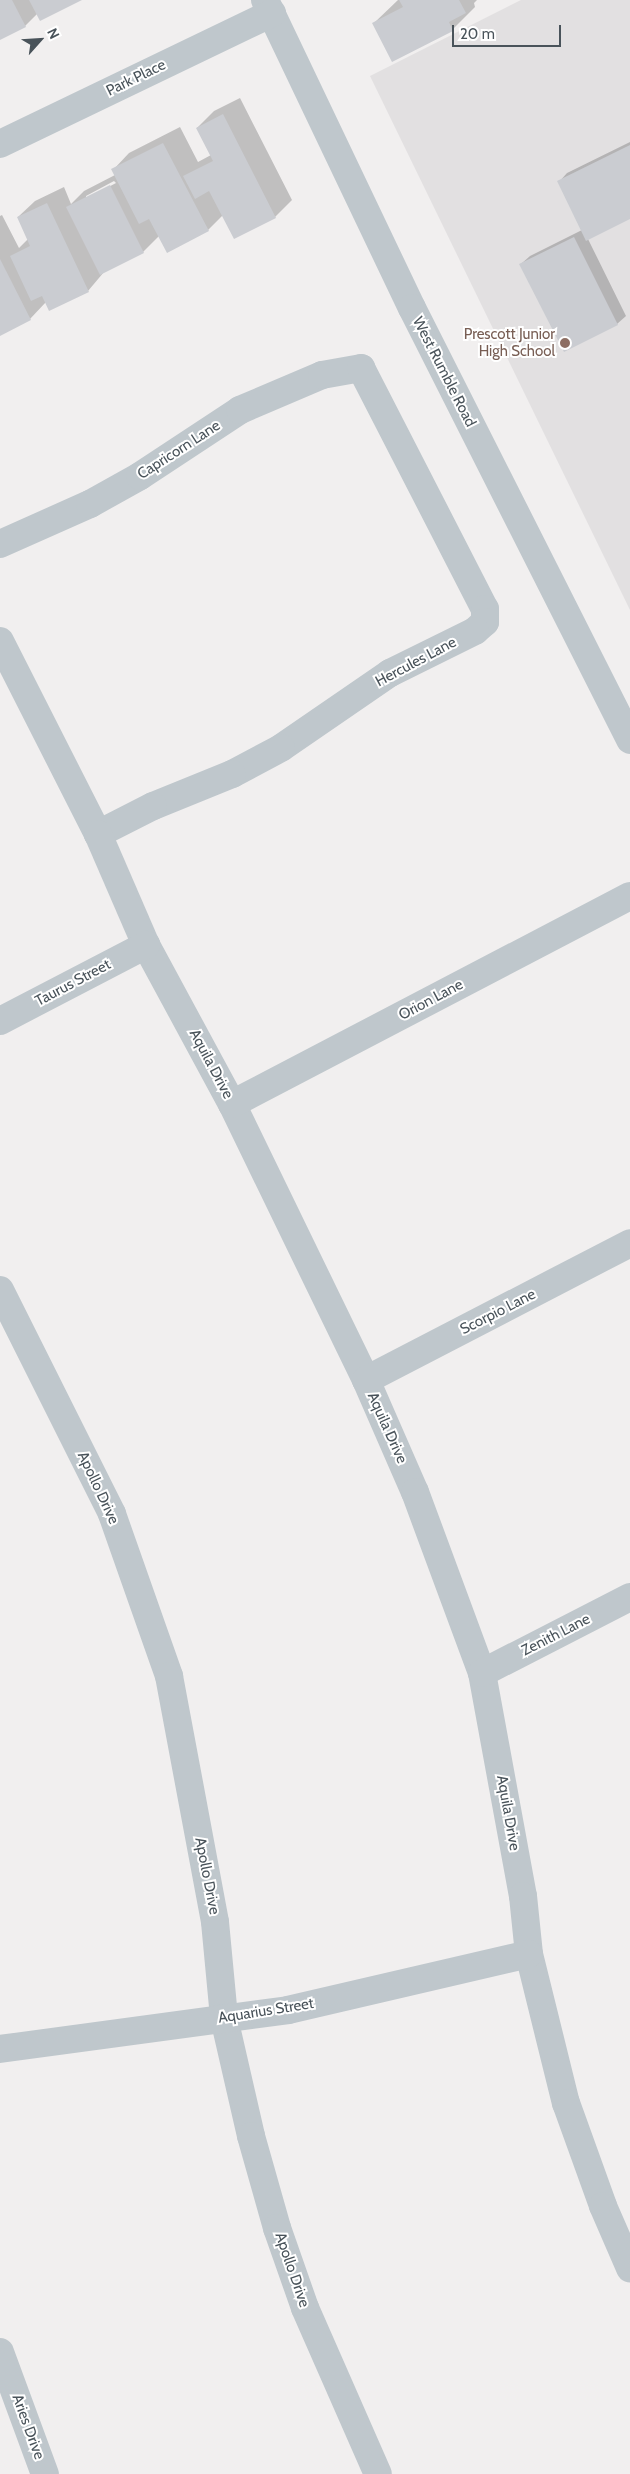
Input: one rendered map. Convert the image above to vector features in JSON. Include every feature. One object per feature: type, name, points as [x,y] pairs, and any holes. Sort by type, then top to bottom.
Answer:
[{"type":"street","name":"Park Place","points":[[0,144],[269,6]]},
{"type":"street","name":"West Rumble Road","points":[[269,6],[412,308],[630,740]]},
{"type":"street","name":"Capricorn Lane","points":[[0,544],[90,504],[140,476],[240,410],[322,375],[361,368]]},
{"type":"street","name":"Hercules Lane","points":[[98,834],[153,806],[232,774],[281,748],[390,673],[475,631],[485,622],[485,609],[361,368]]},
{"type":"street","name":"Aquila Drive","points":[[0,641],[98,834],[146,945],[232,1104],[366,1380],[415,1492],[482,1672],[523,1896],[529,1954],[566,2103],[603,2206],[630,2268]]},
{"type":"street","name":"Orion Lane","points":[[232,1104],[630,896]]},
{"type":"street","name":"Taurus Street","points":[[0,1022],[146,945]]},
{"type":"street","name":"Scorpio Lane","points":[[366,1380],[630,1243]]},
{"type":"street","name":"Apollo Drive","points":[[0,1290],[112,1514],[169,1676],[215,1922],[224,2018],[251,2136],[277,2228],[305,2308],[378,2474]]},
{"type":"street","name":"Zenith Lane","points":[[482,1672],[630,1597]]},
{"type":"street","name":"Aquarius Street","points":[[0,2049],[288,2010],[529,1954]]},
{"type":"street","name":"Aries Drive","points":[[0,2352],[45,2474]]},
{"type":"shaded area","name":"Prescott Junior High School","points":[[521,0],[630,0],[630,610],[370,76]]},
{"type":"building","points":[[0,0],[12,0],[26,27],[0,40]]},
{"type":"building","points":[[29,0],[82,0],[40,21]]},
{"type":"building","points":[[399,0],[459,0],[466,13],[449,22],[453,31],[392,62],[372,23],[403,7]]},
{"type":"building","points":[[223,114],[276,218],[234,239],[209,191],[195,199],[183,176],[213,161],[196,128]]},
{"type":"building","points":[[163,143],[209,231],[167,253],[149,219],[139,224],[111,169]]},
{"type":"building","points":[[630,145],[630,219],[586,241],[557,181]]},
{"type":"building","points":[[110,185],[144,253],[100,275],[66,207]]},
{"type":"building","points":[[47,203],[89,292],[49,311],[42,296],[31,301],[10,256],[30,246],[17,217]]},
{"type":"building","points":[[574,237],[618,325],[564,352],[519,264]]},
{"type":"building","points":[[0,259],[31,320],[0,336]]},
{"type":"place","name":"Prescott Junior High School","points":[[565,343]]}]
